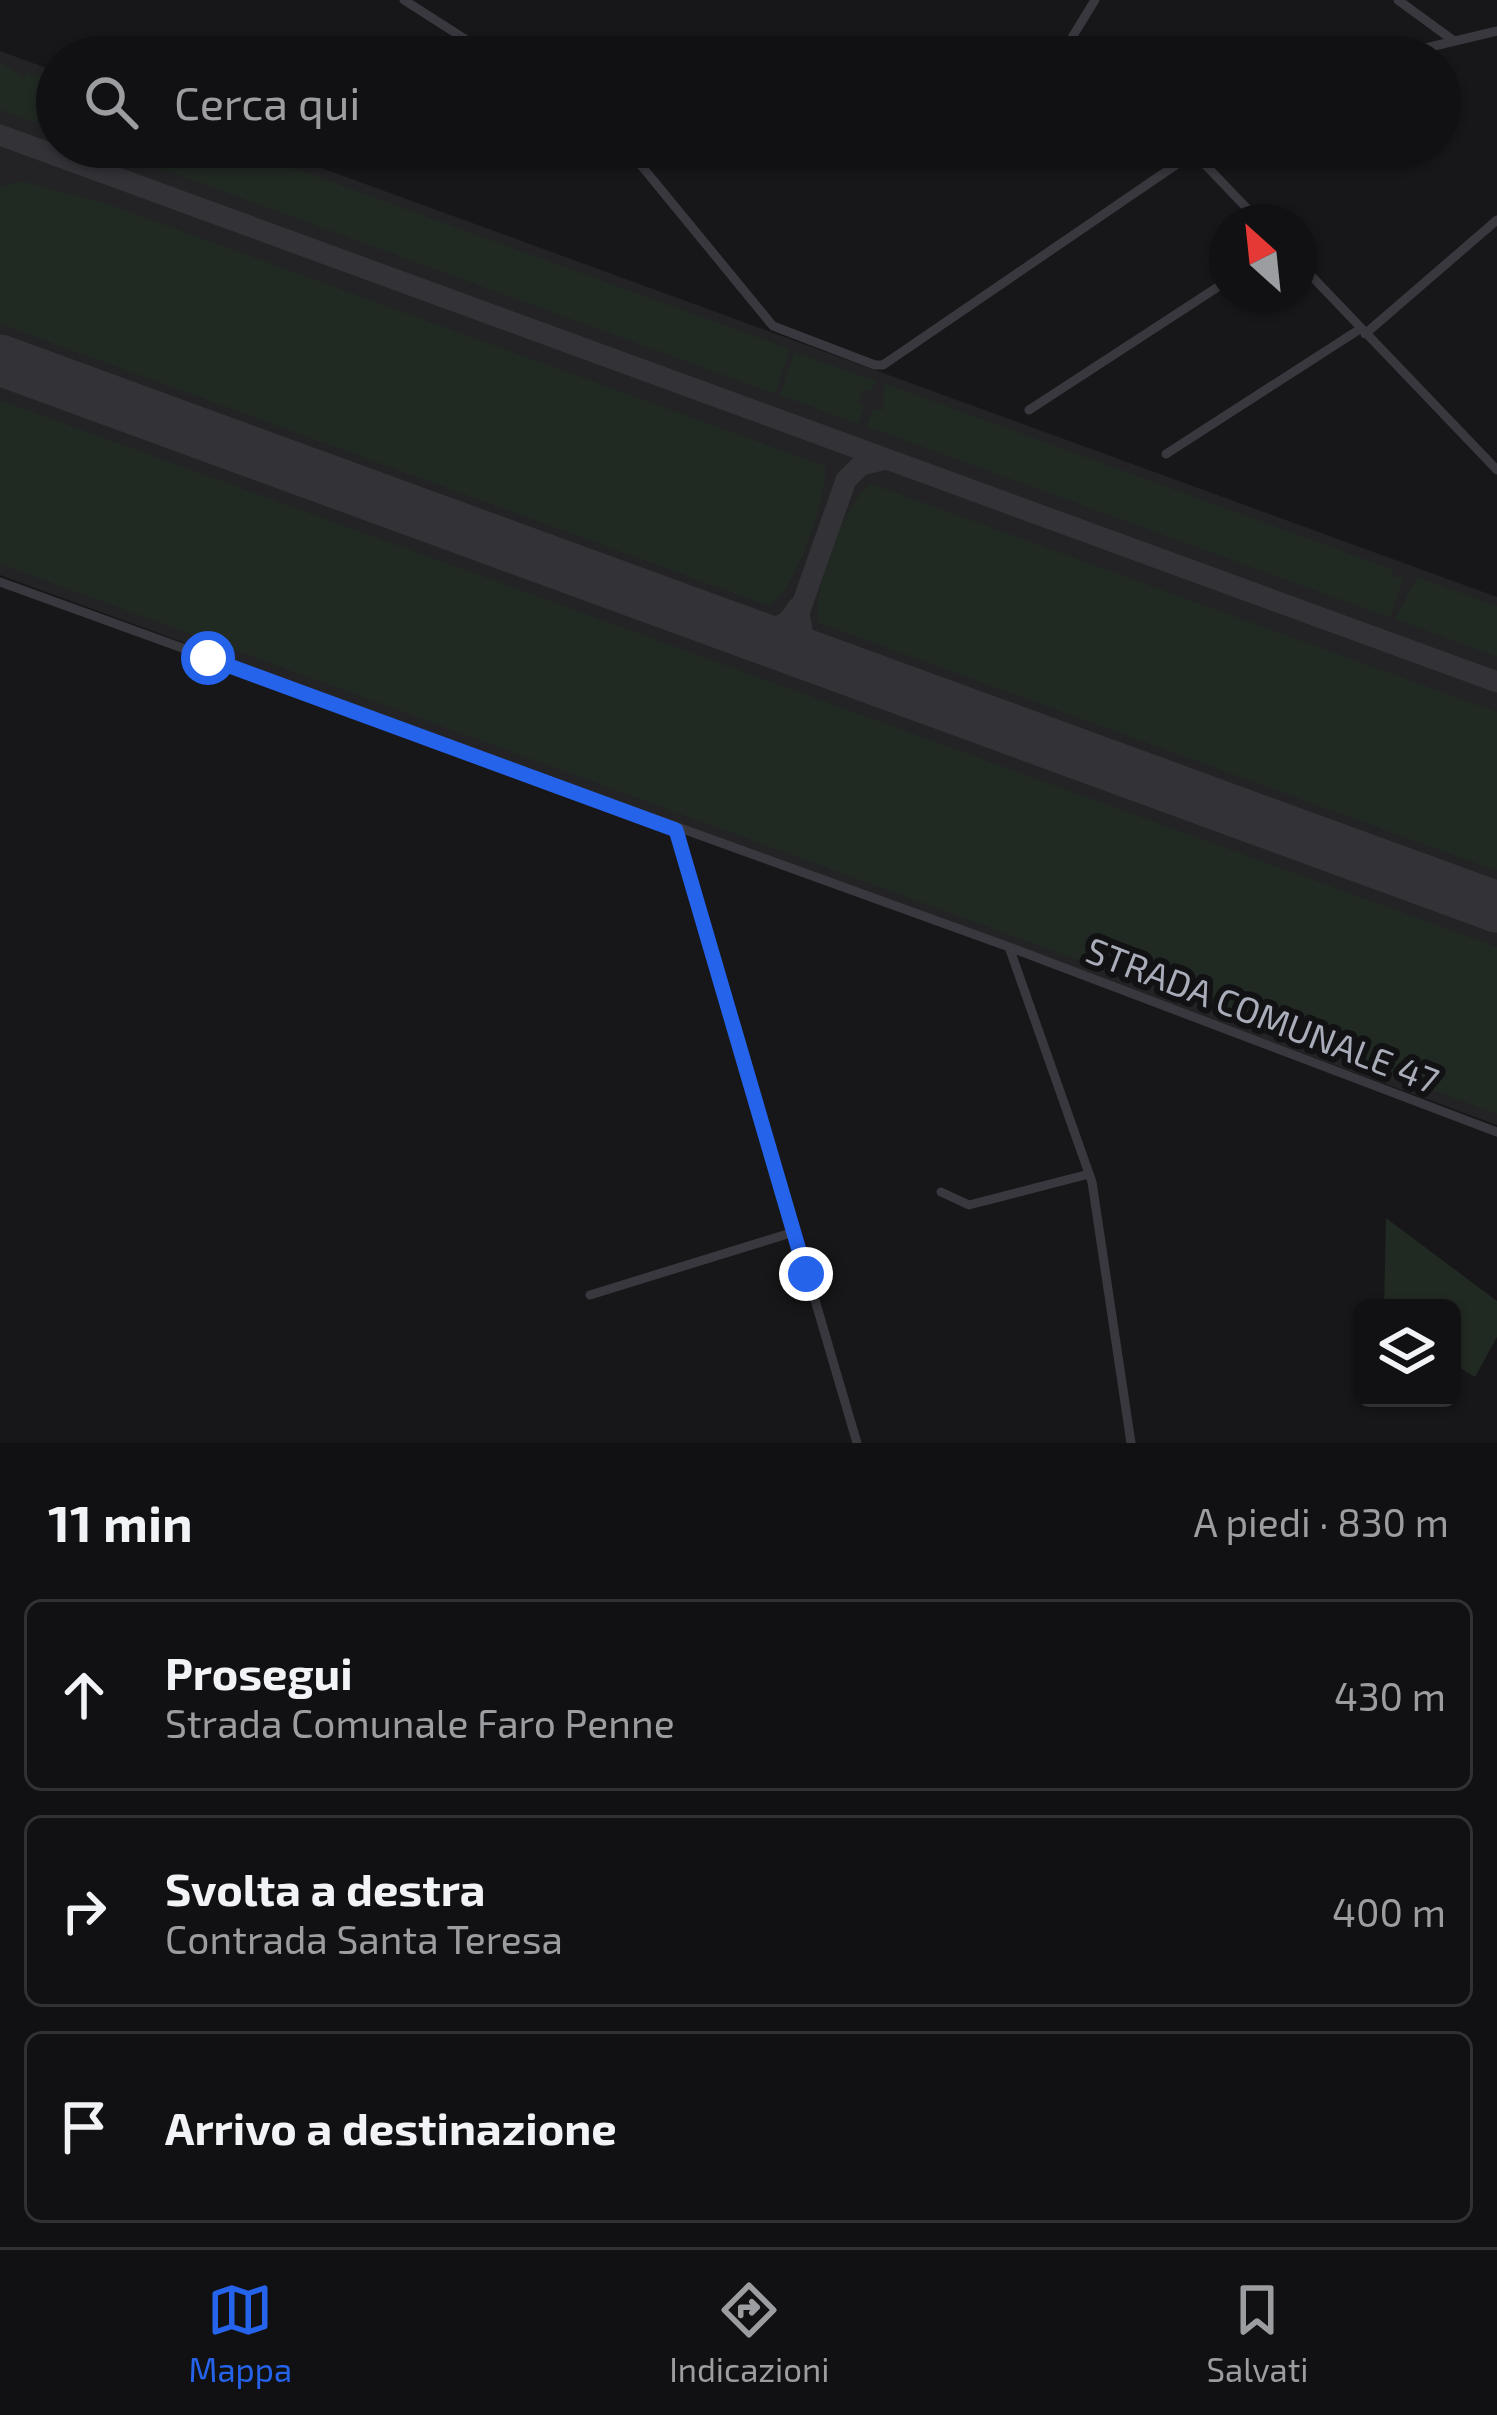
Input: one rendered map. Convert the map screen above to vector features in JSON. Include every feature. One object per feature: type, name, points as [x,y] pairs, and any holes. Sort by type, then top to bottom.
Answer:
[{"type":"street","points":[[404,0],[460,36]]},
{"type":"street","points":[[1073,36],[1095,0]]},
{"type":"street","points":[[1398,0],[1447,36]]},
{"type":"street","points":[[1461,40],[1497,32]]},
{"type":"street","points":[[643,168],[773,326],[866,363],[883,364],[1172,168]]},
{"type":"street","points":[[1214,168],[1244,204]]},
{"type":"street","points":[[1166,454],[1362,331],[1497,220]]},
{"type":"street","points":[[1317,282],[1497,470]]},
{"type":"street","points":[[1029,410],[1209,292]]},
{"type":"street","name":"STRADA COMUNALE 47","points":[[0,582],[1009,947],[1497,1132]]},
{"type":"street","points":[[676,830],[857,1443]]},
{"type":"street","points":[[1009,947],[1089,1174],[1112,1287],[1131,1443]]},
{"type":"street","points":[[941,1192],[969,1205],[1089,1174]]},
{"type":"street","points":[[590,1295],[794,1232]]},
{"type":"shaded area","points":[[0,51],[36,64],[36,168],[322,168],[1497,597],[1497,1125],[0,575]]},
{"type":"shaded area","points":[[0,62],[24,77],[27,72],[36,75],[36,123],[0,110]]},
{"type":"shaded area","points":[[159,168],[294,168],[790,349],[775,394]]},
{"type":"shaded area","points":[[21,181],[105,203],[825,466],[821,498],[799,564],[769,606],[0,324],[0,186]]},
{"type":"shaded area","points":[[794,352],[876,381],[872,390],[863,390],[858,403],[865,407],[858,424],[780,395]]},
{"type":"shaded area","points":[[884,383],[1394,570],[1392,576],[1400,578],[1405,573],[1390,618],[866,426],[873,410],[883,410]]},
{"type":"shaded area","points":[[0,400],[1497,947],[1497,1114],[0,564]]},
{"type":"shaded area","points":[[872,484],[1497,712],[1497,871],[819,623],[820,591],[832,547],[851,507]]},
{"type":"shaded area","points":[[1417,577],[1497,606],[1497,657],[1395,619]]},
{"type":"shaded area","points":[[1386,1218],[1497,1301],[1497,1337],[1475,1377],[1461,1368],[1461,1299],[1384,1299]]},
{"type":"taxiway","points":[[0,135],[36,148]]},
{"type":"taxiway","points":[[90,168],[1497,682]]},
{"type":"taxiway","points":[[835,665],[804,642],[799,613],[846,480],[861,465],[886,459]]},
{"type":"taxiway","points":[[733,628],[778,627],[798,607]]},
{"type":"runway","points":[[0,360],[1497,907]]},
{"type":"route","points":[[208,658],[676,830],[806,1274]]}]
